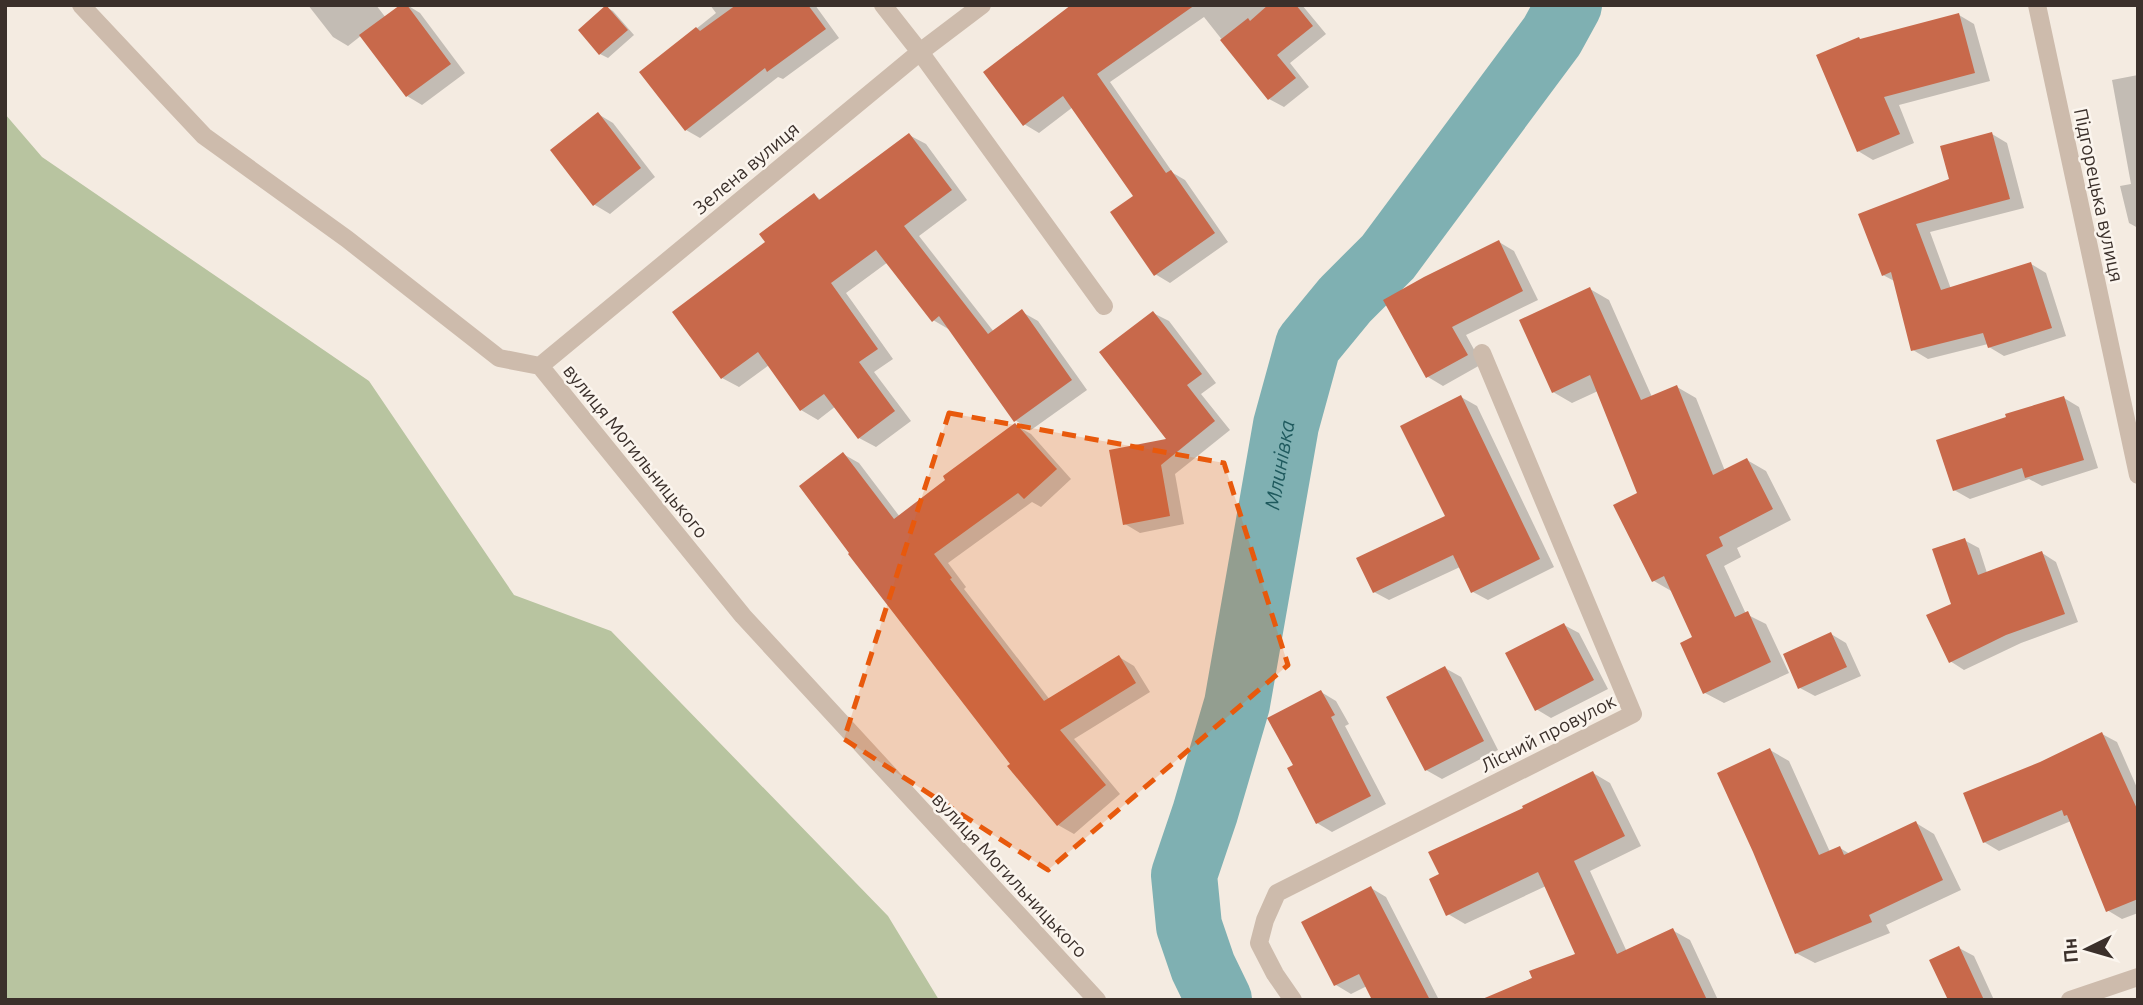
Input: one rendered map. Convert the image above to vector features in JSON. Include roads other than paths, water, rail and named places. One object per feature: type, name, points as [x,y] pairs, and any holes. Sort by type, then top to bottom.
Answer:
[{"type":"street","name":"вулиця Могильницького","points":[[80,5],[204,136],[347,239],[499,358],[540,366],[743,616],[1097,1000]]},
{"type":"street","points":[[883,5],[1104,306]]},
{"type":"street","name":"Зелена вулиця","points":[[540,366],[920,52],[982,5]]},
{"type":"street","name":"Підгорецька вулиця","points":[[2037,5],[2138,475]]},
{"type":"street","name":"Лісний провулок","points":[[1293,1000],[1275,974],[1259,943],[1265,920],[1277,893],[1633,714],[1482,353]]},
{"type":"street","points":[[2070,1000],[2138,977]]},
{"type":"waterway","name":"Млинівка","points":[[1219,1000],[1203,967],[1189,926],[1184,875],[1237,704],[1286,425],[1308,345],[1345,300],[1388,257],[1552,36],[1569,5]]}]
